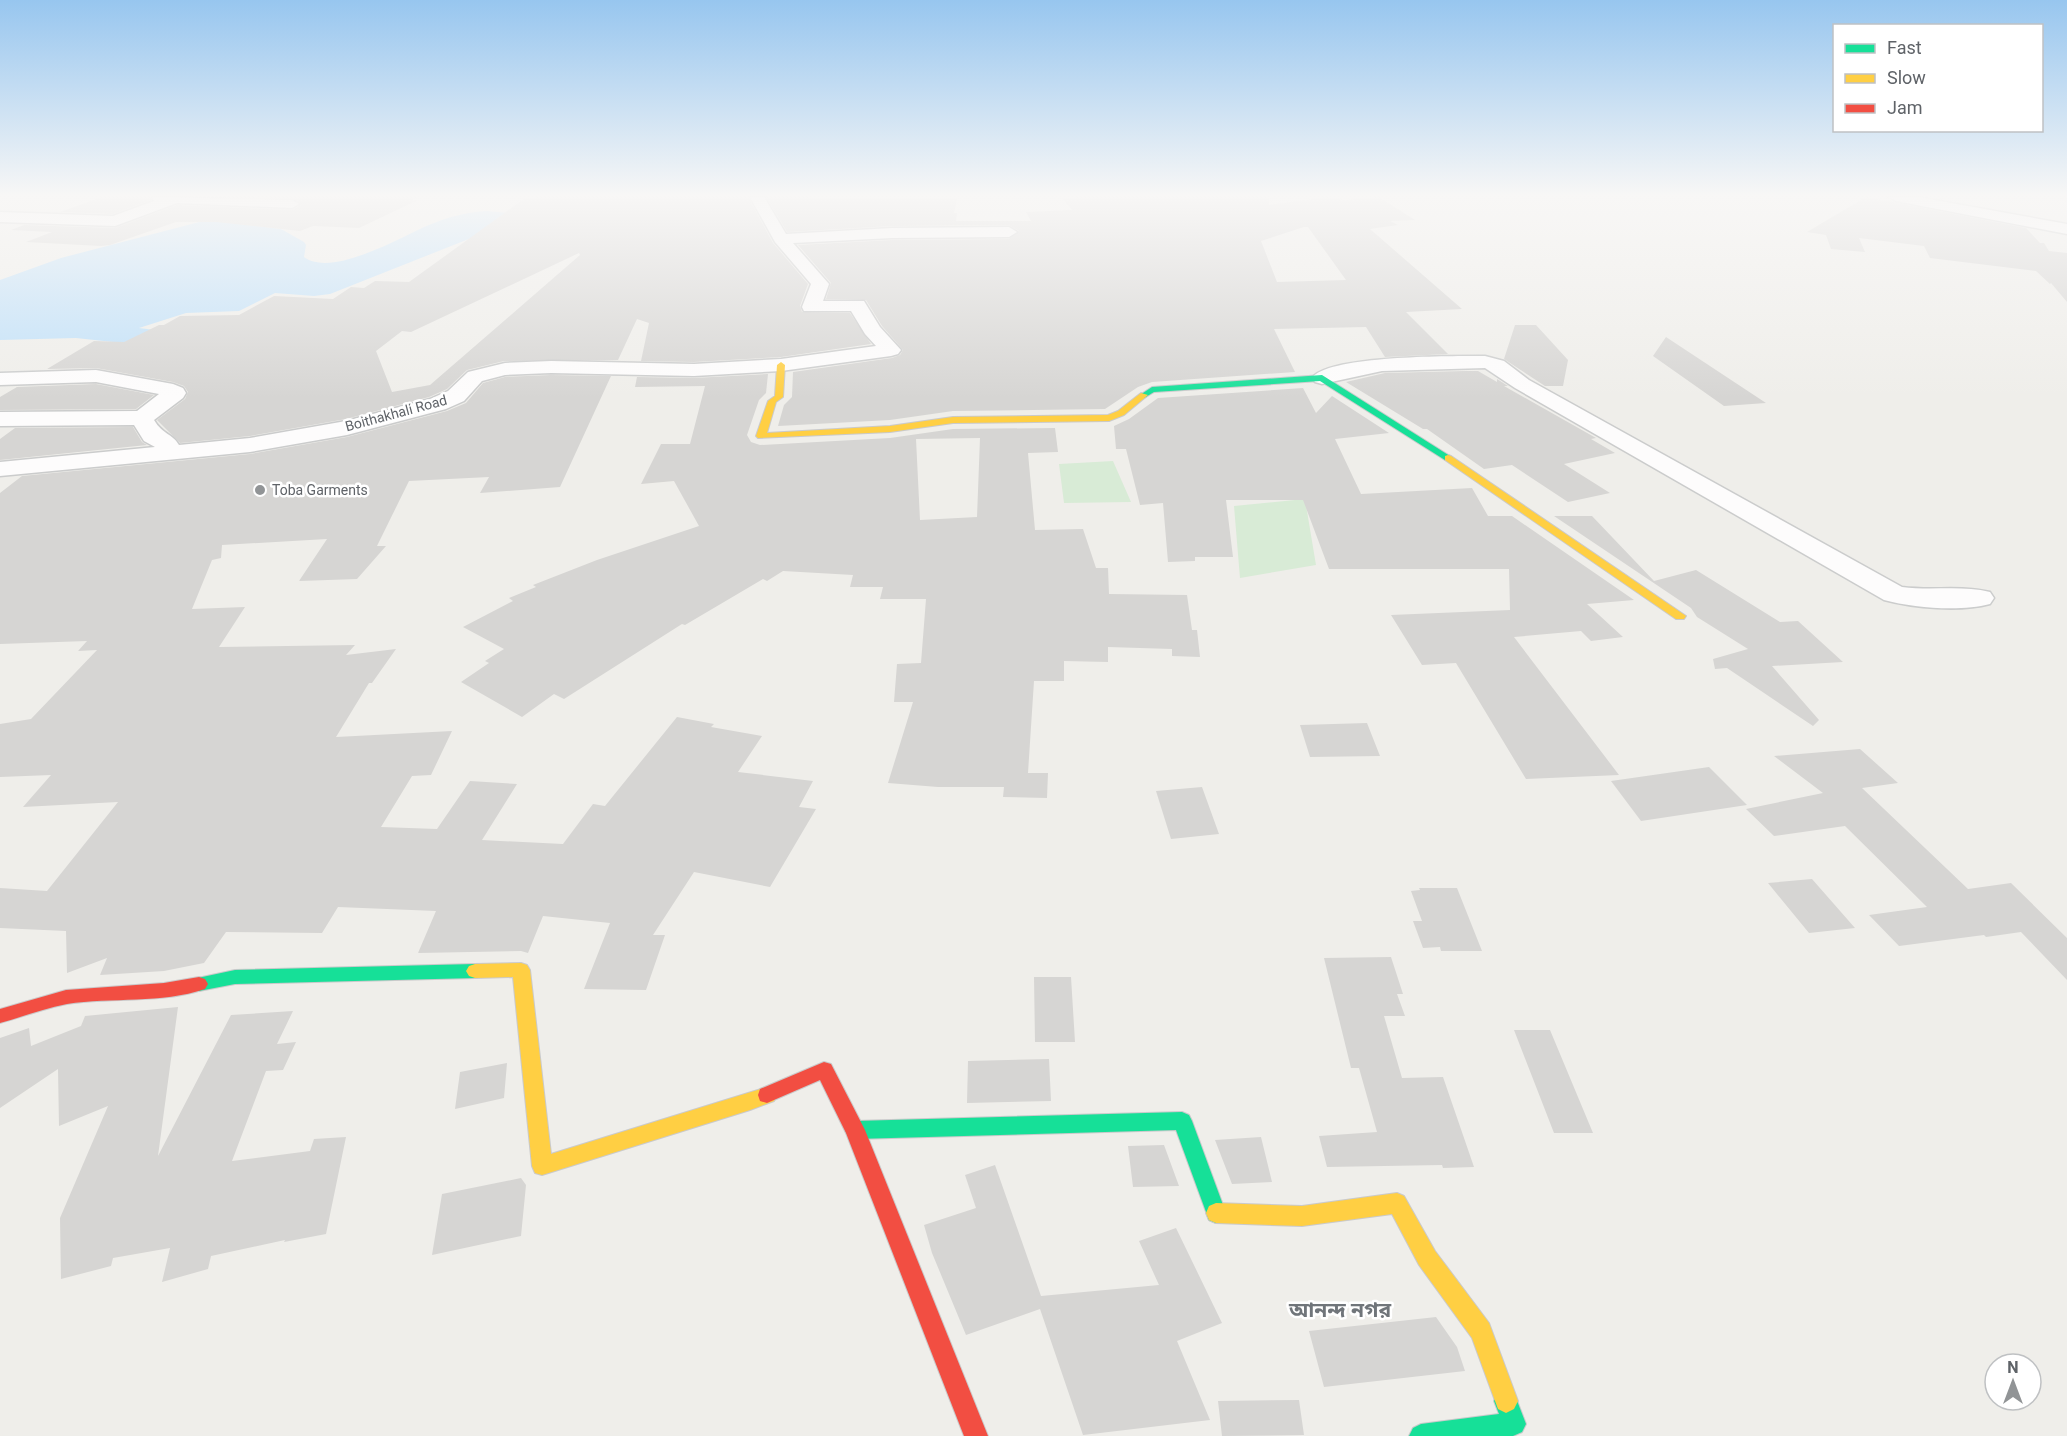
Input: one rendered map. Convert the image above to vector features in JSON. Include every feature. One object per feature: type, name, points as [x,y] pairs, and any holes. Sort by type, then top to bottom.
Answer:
[{"type":"street","name":"Boithakhali Road","points":[[0,469],[250,445],[347,428],[438,404],[456,396],[474,376],[505,369],[551,367],[694,370],[781,365],[891,350],[872,330],[857,305],[811,307],[820,284],[803,264]]},
{"type":"street","points":[[781,365],[779,397],[772,400],[762,436],[890,429],[953,420],[1109,418],[1120,414],[1138,398],[1152,390],[1322,378],[1346,370],[1384,365],[1475,362],[1497,365],[1522,384],[1894,594],[1921,598],[1980,598]]},
{"type":"street","points":[[0,379],[96,376],[165,389],[175,393],[142,418],[0,419]]},
{"type":"street","points":[[1322,378],[1438,451],[1680,616]]},
{"type":"street","points":[[142,418],[153,436],[168,445],[165,454]]},
{"type":"street","points":[[0,1016],[66,997],[164,990],[235,977],[521,970],[542,1166],[750,1102],[824,1070],[855,1130],[976,1436]]},
{"type":"street","points":[[855,1130],[1182,1121],[1216,1213],[1302,1216],[1398,1203],[1427,1258],[1482,1331],[1514,1424],[1421,1436]]},
{"type":"green space","points":[[1113,461],[1131,502],[1064,503],[1059,464]]},
{"type":"green space","points":[[1305,499],[1316,565],[1240,578],[1234,506]]},
{"type":"water","points":[[44,264],[406,264],[330,294],[314,296],[275,293],[239,311],[186,313],[139,328],[170,332],[159,347],[76,338],[0,340],[0,280]]},
{"type":"building","points":[[434,264],[556,264],[411,332],[402,331],[376,351],[392,392],[430,385],[570,264],[791,264],[808,284],[800,306],[802,312],[850,313],[871,344],[781,357],[694,362],[641,361],[649,323],[637,319],[618,360],[504,361],[467,370],[447,389],[429,397],[346,419],[250,436],[180,443],[157,420],[185,399],[188,392],[184,386],[96,368],[47,369],[94,341],[124,342],[180,316],[239,315],[274,296],[333,299],[351,287],[364,288],[375,281],[409,282]]},
{"type":"building","points":[[815,264],[1270,264],[1277,282],[1346,280],[1335,264],[1410,264],[1462,309],[1406,312],[1448,354],[1385,357],[1366,327],[1274,329],[1295,372],[1152,382],[1138,387],[1105,409],[953,411],[890,420],[778,426],[784,405],[792,397],[793,372],[892,358],[900,355],[903,350],[882,326],[866,300],[826,299],[831,283]]},
{"type":"building","points":[[1979,264],[2067,264],[2067,302],[2051,283],[2036,271]]},
{"type":"building","points":[[1515,325],[1536,325],[1568,360],[1563,386],[1545,386],[1504,359]]},
{"type":"building","points":[[1666,337],[1766,403],[1724,406],[1653,356]]},
{"type":"building","points":[[1478,371],[1497,382],[1497,379],[1508,386],[1504,386],[1596,438],[1591,439],[1615,453],[1564,464],[1610,493],[1568,502],[1512,465],[1484,469],[1427,429],[1423,429],[1346,382],[1385,373]]},
{"type":"building","points":[[768,374],[766,393],[759,400],[747,435],[751,442],[760,445],[890,438],[953,429],[1055,428],[1058,452],[1028,453],[1035,530],[1083,529],[1096,568],[1108,568],[1109,594],[1187,595],[1192,630],[1197,630],[1200,657],[1172,656],[1172,649],[1108,647],[1108,662],[1064,661],[1064,681],[1034,681],[1028,773],[1048,773],[1047,798],[1003,797],[1004,787],[938,787],[888,783],[913,702],[894,702],[897,664],[921,663],[926,599],[880,599],[883,587],[850,587],[853,575],[783,571],[767,581],[763,579],[685,625],[682,624],[564,699],[554,694],[522,717],[461,682],[489,663],[485,661],[504,649],[463,627],[513,601],[509,598],[536,587],[533,585],[597,560],[699,526],[674,481],[641,484],[661,444],[690,444],[705,386],[635,387],[637,377],[694,378]],"holes":[[[980,438],[977,517],[920,520],[916,439]]]},
{"type":"building","points":[[611,376],[560,487],[480,493],[489,477],[409,481],[377,546],[386,546],[357,579],[299,581],[327,539],[222,545],[221,558],[212,560],[192,609],[245,607],[219,647],[355,645],[346,655],[396,649],[372,683],[369,683],[336,737],[452,731],[431,775],[412,776],[381,827],[437,829],[470,781],[517,784],[482,840],[563,844],[593,804],[605,806],[677,717],[714,724],[711,727],[762,736],[738,772],[813,781],[799,807],[816,809],[770,887],[694,872],[653,935],[665,935],[646,990],[584,989],[610,923],[543,916],[528,953],[521,951],[418,953],[436,911],[338,907],[322,933],[226,932],[204,963],[164,971],[100,975],[107,958],[67,973],[66,931],[0,928],[0,888],[47,891],[118,802],[23,807],[51,775],[0,777],[0,724],[31,719],[97,650],[78,651],[87,641],[0,644],[0,493],[22,476],[250,454],[347,437],[447,411],[466,403],[483,383],[505,377]]},
{"type":"building","points":[[96,384],[154,395],[136,409],[0,410],[0,397],[17,387]]},
{"type":"building","points":[[1303,388],[1316,413],[1332,396],[1389,433],[1335,439],[1361,494],[1472,488],[1488,516],[1512,516],[1634,600],[1587,604],[1623,637],[1591,641],[1581,631],[1514,637],[1619,775],[1526,779],[1456,663],[1422,665],[1391,615],[1510,610],[1509,569],[1329,569],[1303,500],[1226,500],[1233,557],[1195,557],[1195,561],[1168,562],[1163,503],[1140,505],[1126,449],[1116,449],[1114,426],[1129,419],[1158,398]]},
{"type":"building","points":[[133,427],[142,442],[147,445],[0,460],[0,439],[15,428]]},
{"type":"building","points":[[1554,516],[1592,516],[1654,581],[1696,570],[1780,622],[1798,621],[1843,662],[1772,666],[1819,720],[1813,726],[1727,668],[1715,669],[1713,659],[1748,649],[1697,617],[1691,608]]},
{"type":"building","points":[[1367,723],[1380,756],[1310,757],[1300,725]]},
{"type":"building","points":[[1860,749],[1898,783],[1862,788],[1968,889],[2011,883],[2067,938],[2067,980],[2021,932],[1899,946],[1869,915],[1927,907],[1845,826],[1774,836],[1746,809],[1823,793],[1774,756]]},
{"type":"building","points":[[1709,767],[1747,805],[1641,821],[1611,781]]},
{"type":"building","points":[[1202,787],[1219,834],[1171,839],[1156,791]]},
{"type":"building","points":[[1812,879],[1855,928],[1809,933],[1768,883]]},
{"type":"building","points":[[1419,888],[1457,888],[1482,951],[1441,951],[1440,947],[1423,948],[1413,921],[1422,921],[1411,891],[1420,890]]},
{"type":"building","points":[[1391,957],[1403,994],[1397,994],[1405,1016],[1384,1016],[1402,1078],[1443,1077],[1474,1167],[1443,1168],[1442,1165],[1327,1167],[1319,1136],[1377,1132],[1359,1068],[1351,1068],[1324,958]]},
{"type":"building","points":[[1034,977],[1071,977],[1075,1042],[1035,1042]]},
{"type":"building","points":[[178,1007],[158,1156],[231,1015],[293,1011],[277,1044],[296,1042],[283,1070],[266,1071],[232,1161],[310,1151],[314,1139],[346,1137],[326,1234],[284,1242],[285,1240],[211,1256],[208,1269],[162,1282],[170,1248],[113,1258],[111,1266],[61,1279],[60,1218],[108,1106],[59,1126],[58,1069],[0,1108],[0,1038],[29,1028],[31,1046],[81,1026],[85,1016]]},
{"type":"building","points":[[1514,1030],[1550,1030],[1593,1133],[1554,1133]]},
{"type":"building","points":[[1049,1059],[1051,1101],[967,1103],[968,1061]]},
{"type":"building","points":[[507,1063],[504,1098],[455,1109],[460,1072]]},
{"type":"building","points":[[1261,1137],[1272,1182],[1232,1184],[1215,1140]]},
{"type":"building","points":[[1164,1145],[1179,1186],[1133,1187],[1128,1146]]},
{"type":"building","points":[[995,1165],[1041,1296],[1159,1285],[1139,1241],[1176,1228],[1222,1323],[1177,1341],[1210,1420],[1083,1435],[1040,1309],[966,1335],[932,1253],[924,1225],[976,1208],[965,1175]]},
{"type":"building","points":[[521,1178],[526,1185],[521,1236],[432,1255],[442,1194]]},
{"type":"building","points":[[1436,1317],[1457,1347],[1465,1371],[1324,1387],[1309,1331]]},
{"type":"building","points":[[1299,1400],[1304,1435],[1222,1436],[1218,1401]]},
{"type":"traffic: fast","points":[[1144,395],[1152,390],[1322,378],[1448,458]]},
{"type":"traffic: fast","points":[[199,984],[235,977],[475,971]]},
{"type":"traffic: fast","points":[[855,1130],[1182,1121],[1216,1213]]},
{"type":"traffic: fast","points":[[1421,1436],[1514,1424],[1506,1401]]},
{"type":"traffic: slow","points":[[781,365],[779,397],[772,401],[761,436],[890,429],[953,420],[1109,418],[1121,413],[1144,395]]},
{"type":"traffic: slow","points":[[1448,458],[1680,616]]},
{"type":"traffic: slow","points":[[475,971],[521,970],[542,1166],[767,1095]]},
{"type":"traffic: slow","points":[[1216,1213],[1302,1216],[1397,1203],[1427,1258],[1481,1331],[1506,1401]]},
{"type":"traffic: jam","points":[[0,1016],[66,997],[164,990],[199,984]]},
{"type":"traffic: jam","points":[[767,1095],[824,1070],[855,1130],[976,1436]]},
{"type":"place","name":"Toba Garments","points":[[260,490]]},
{"type":"district","name":"আনন্দ নগর","points":[[1340,1310]]}]
